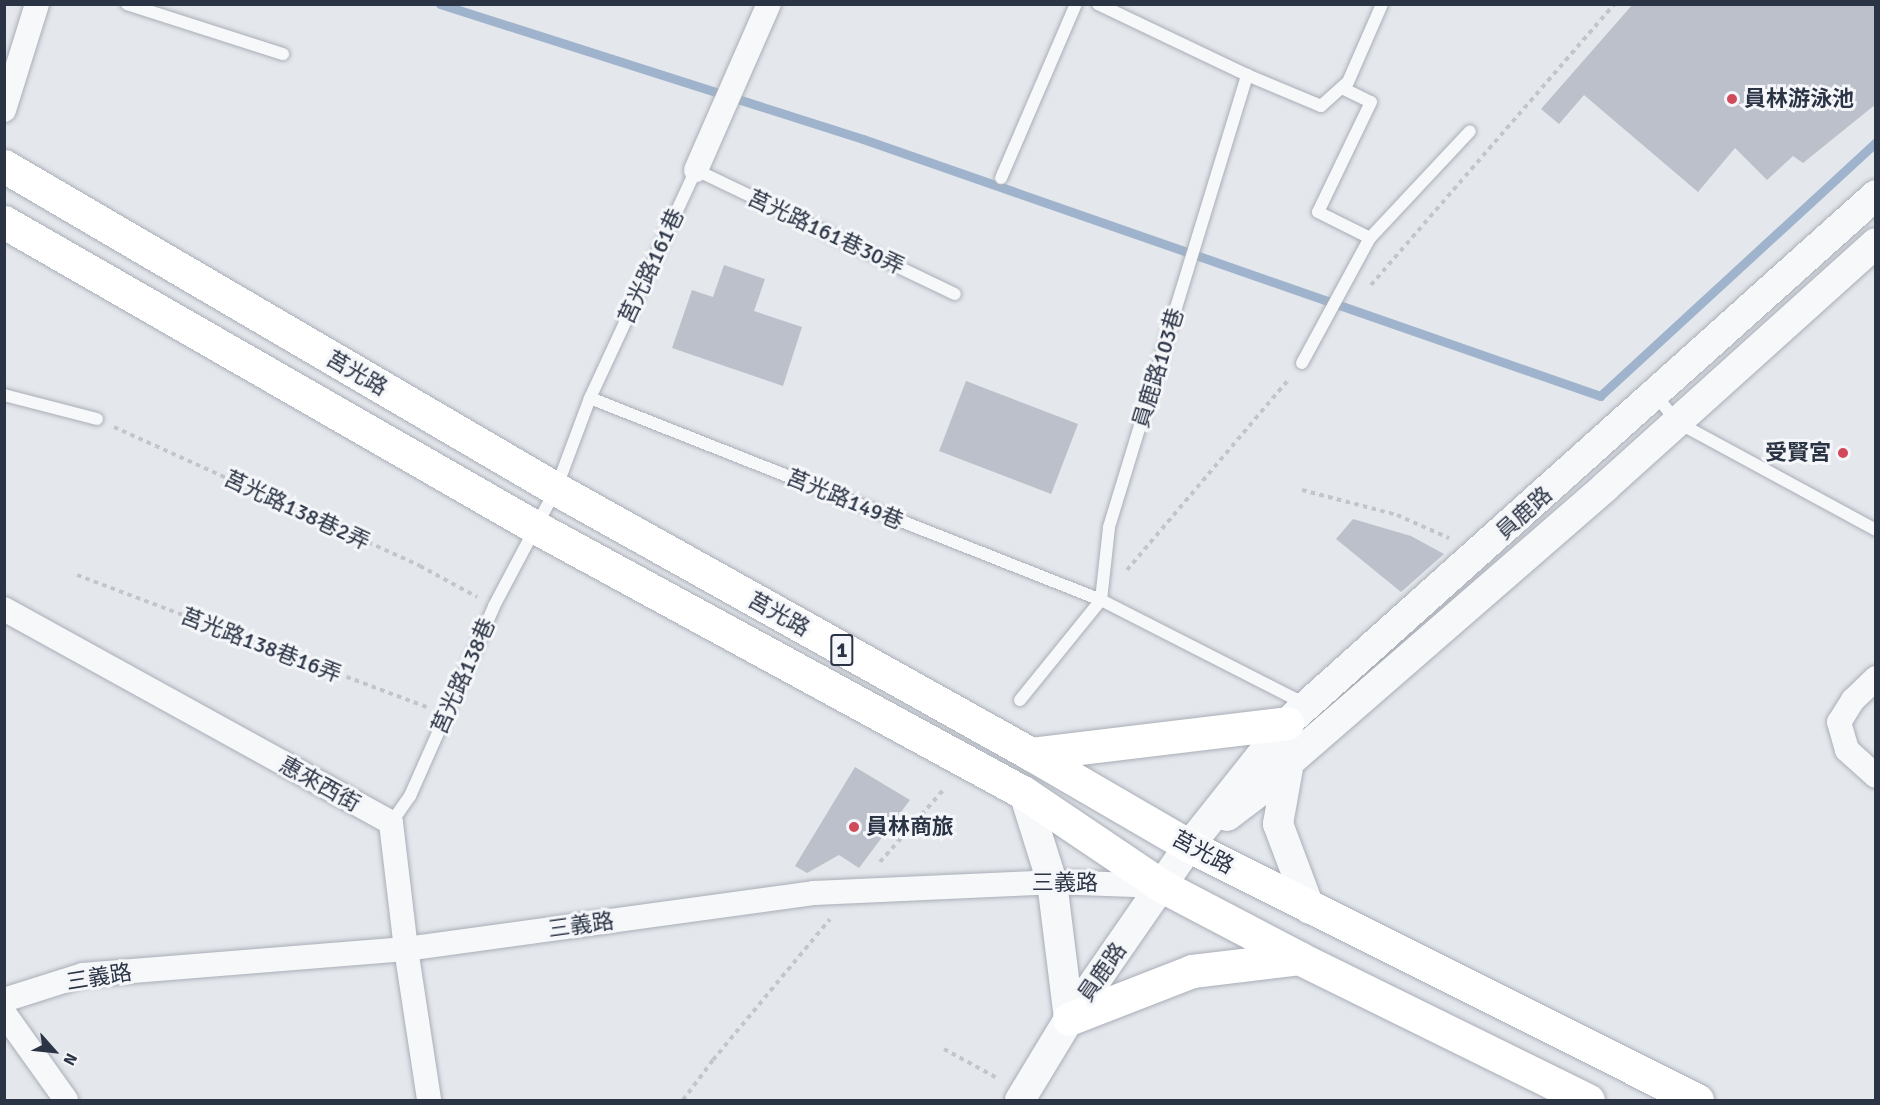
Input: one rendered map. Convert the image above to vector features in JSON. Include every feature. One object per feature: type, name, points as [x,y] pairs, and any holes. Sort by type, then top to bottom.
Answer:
[{"type":"main road","name":"莒光路","points":[[4,166],[555,489],[1031,754],[1189,846],[1310,909],[1697,1101]]},
{"type":"main road","name":"莒光路","points":[[4,222],[537,528],[1024,793],[1162,886],[1299,958],[1588,1101]]},
{"type":"main road","points":[[1031,754],[1297,714]]},
{"type":"main road","points":[[1069,1019],[1192,971],[1299,958]]},
{"type":"street","points":[[4,110],[37,4]]},
{"type":"street","name":"莒光路161巷","points":[[696,171],[769,4]]},
{"type":"street","name":"員鹿路","points":[[1022,1097],[1069,1019],[1189,846],[1297,714],[1875,195]]},
{"type":"street","name":"員鹿路","points":[[1189,846],[1281,775],[1289,762],[1606,486],[1875,243]]},
{"type":"street","name":"惠來西街","points":[[4,609],[392,823]]},
{"type":"street","points":[[1875,678],[1853,700],[1839,722],[1847,750],[1875,776]]},
{"type":"street","points":[[1289,762],[1278,824],[1310,909]]},
{"type":"street","points":[[1024,793],[1053,882],[1069,1019]]},
{"type":"street","points":[[392,823],[406,949],[429,1101]]},
{"type":"street","name":"三義路","points":[[4,1000],[82,975],[406,949],[814,893],[1053,882],[1162,886]]},
{"type":"street","points":[[4,1013],[66,1101]]},
{"type":"lane","points":[[127,4],[283,54]]},
{"type":"lane","points":[[1001,178],[1076,4]]},
{"type":"lane","points":[[1098,4],[1247,75],[1321,106],[1348,82],[1382,4]]},
{"type":"lane","name":"員鹿路103巷","points":[[1101,600],[1109,527],[1247,75]]},
{"type":"lane","points":[[1342,88],[1371,102],[1318,212],[1370,238]]},
{"type":"lane","points":[[1302,363],[1370,238],[1470,131]]},
{"type":"lane","name":"莒光路161巷30弄","points":[[696,171],[956,294]]},
{"type":"lane","name":"莒光路161巷","points":[[537,528],[555,489],[590,398],[696,171]]},
{"type":"lane","points":[[1655,394],[1677,422],[1875,530]]},
{"type":"lane","points":[[4,395],[97,419]]},
{"type":"lane","name":"莒光路149巷","points":[[590,398],[1101,600]]},
{"type":"lane","name":"莒光路138巷","points":[[392,823],[410,796],[494,606],[537,528]]},
{"type":"lane","points":[[1020,700],[1101,600],[1297,714]]},
{"type":"path","points":[[1367,289],[1614,4]]},
{"type":"path","points":[[1101,600],[1302,363]]},
{"type":"path","name":"莒光路138巷2弄","points":[[97,419],[420,566],[494,606]]},
{"type":"path","points":[[1302,490],[1397,515],[1480,552]]},
{"type":"path","name":"莒光路138巷16弄","points":[[76,575],[446,715]]},
{"type":"path","points":[[683,1101],[720,1052],[945,788]]},
{"type":"path","points":[[944,1049],[1022,1097]]},
{"type":"building","name":"員林游泳池","points":[[1633,4],[1876,4],[1876,104],[1803,163],[1793,156],[1767,180],[1735,148],[1698,192],[1584,95],[1559,124],[1541,109]]},
{"type":"building","points":[[724,265],[765,279],[754,311],[802,327],[783,386],[672,348],[692,290],[713,297]]},
{"type":"building","points":[[966,381],[1078,424],[1051,494],[939,451]]},
{"type":"building","points":[[1353,519],[1411,536],[1444,554],[1401,592],[1336,539]]},
{"type":"building","name":"員林商旅","points":[[855,767],[910,800],[859,868],[839,855],[807,873],[795,866]]},
{"type":"waterway","points":[[440,4],[863,139],[1600,396],[1876,142]]},
{"type":"place","name":"員林游泳池","points":[[1732,99]]},
{"type":"place","name":"受賢宮","points":[[1843,453]]},
{"type":"place","name":"員林商旅","points":[[854,827]]}]
